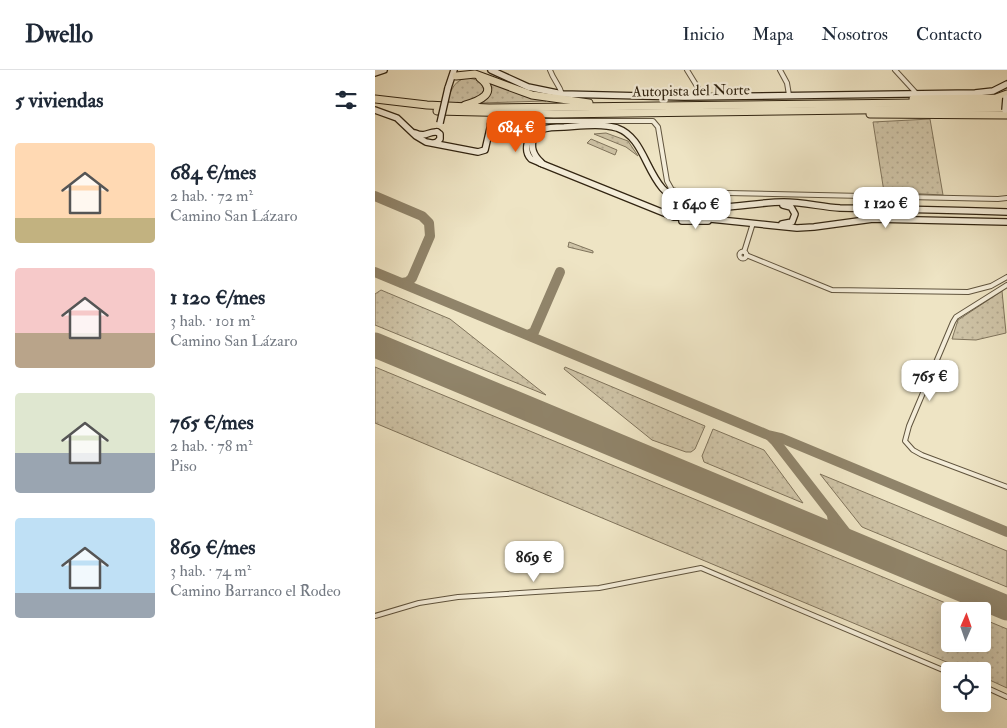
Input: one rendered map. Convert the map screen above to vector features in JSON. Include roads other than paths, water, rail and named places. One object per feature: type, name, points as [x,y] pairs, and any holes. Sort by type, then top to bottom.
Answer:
[{"type":"highway","points":[[454,78],[465,72],[481,74],[532,95],[607,106]]},
{"type":"highway","points":[[454,78],[476,76],[485,83],[487,88],[484,98],[478,102],[457,107]]},
{"type":"highway","name":"Autopista del Norte","points":[[375,99],[457,107],[593,107],[806,104],[817,101],[1007,98]]},
{"type":"highway","name":"Autopista del Norte","points":[[375,104],[456,112],[554,114],[835,110],[848,114],[1007,112]]},
{"type":"highway","points":[[491,124],[497,119],[554,114]]},
{"type":"main road","points":[[375,73],[384,70]]},
{"type":"main road","points":[[491,70],[528,87],[562,94],[703,96],[917,94],[987,92],[1007,84]]},
{"type":"main road","points":[[437,132],[454,78]]},
{"type":"main road","points":[[1007,98],[1007,112]]},
{"type":"main road","points":[[375,110],[397,118],[423,141],[481,152],[485,150],[491,124]]},
{"type":"main road","points":[[719,220],[695,222],[673,219],[544,164],[535,156],[532,148],[533,140],[538,131],[548,127],[596,126],[623,131],[628,134],[637,146],[660,186],[672,197],[685,204],[714,207],[790,202],[838,208],[1007,212]]},
{"type":"main road","points":[[414,133],[429,135],[432,131],[437,132]]},
{"type":"main road","points":[[433,143],[440,139],[440,134],[437,132]]},
{"type":"main road","points":[[429,135],[428,139],[433,143]]},
{"type":"main road","points":[[768,224],[788,224],[795,217],[795,212],[791,207],[776,203]]},
{"type":"main road","points":[[659,212],[674,217],[791,227],[814,227],[882,218],[1007,222]]},
{"type":"street","points":[[550,70],[553,80],[559,85],[562,94]]},
{"type":"street","points":[[687,70],[703,96]]},
{"type":"street","points":[[780,70],[787,83],[789,95]]},
{"type":"street","points":[[895,70],[917,94]]},
{"type":"street","points":[[488,134],[499,130],[517,130],[543,121],[653,121],[658,127],[667,181],[672,190],[679,192],[1007,198]]},
{"type":"street","points":[[491,124],[499,130]]},
{"type":"street","points":[[753,223],[745,253],[832,290],[968,292],[991,286],[1007,277]]},
{"type":"street","points":[[1007,285],[953,322],[909,426],[905,441],[913,450],[922,455],[1007,487]]},
{"type":"street","points":[[375,616],[419,604],[458,597],[599,588],[697,568],[705,569],[941,669]]},
{"type":"street","points":[[991,690],[1007,697]]}]
